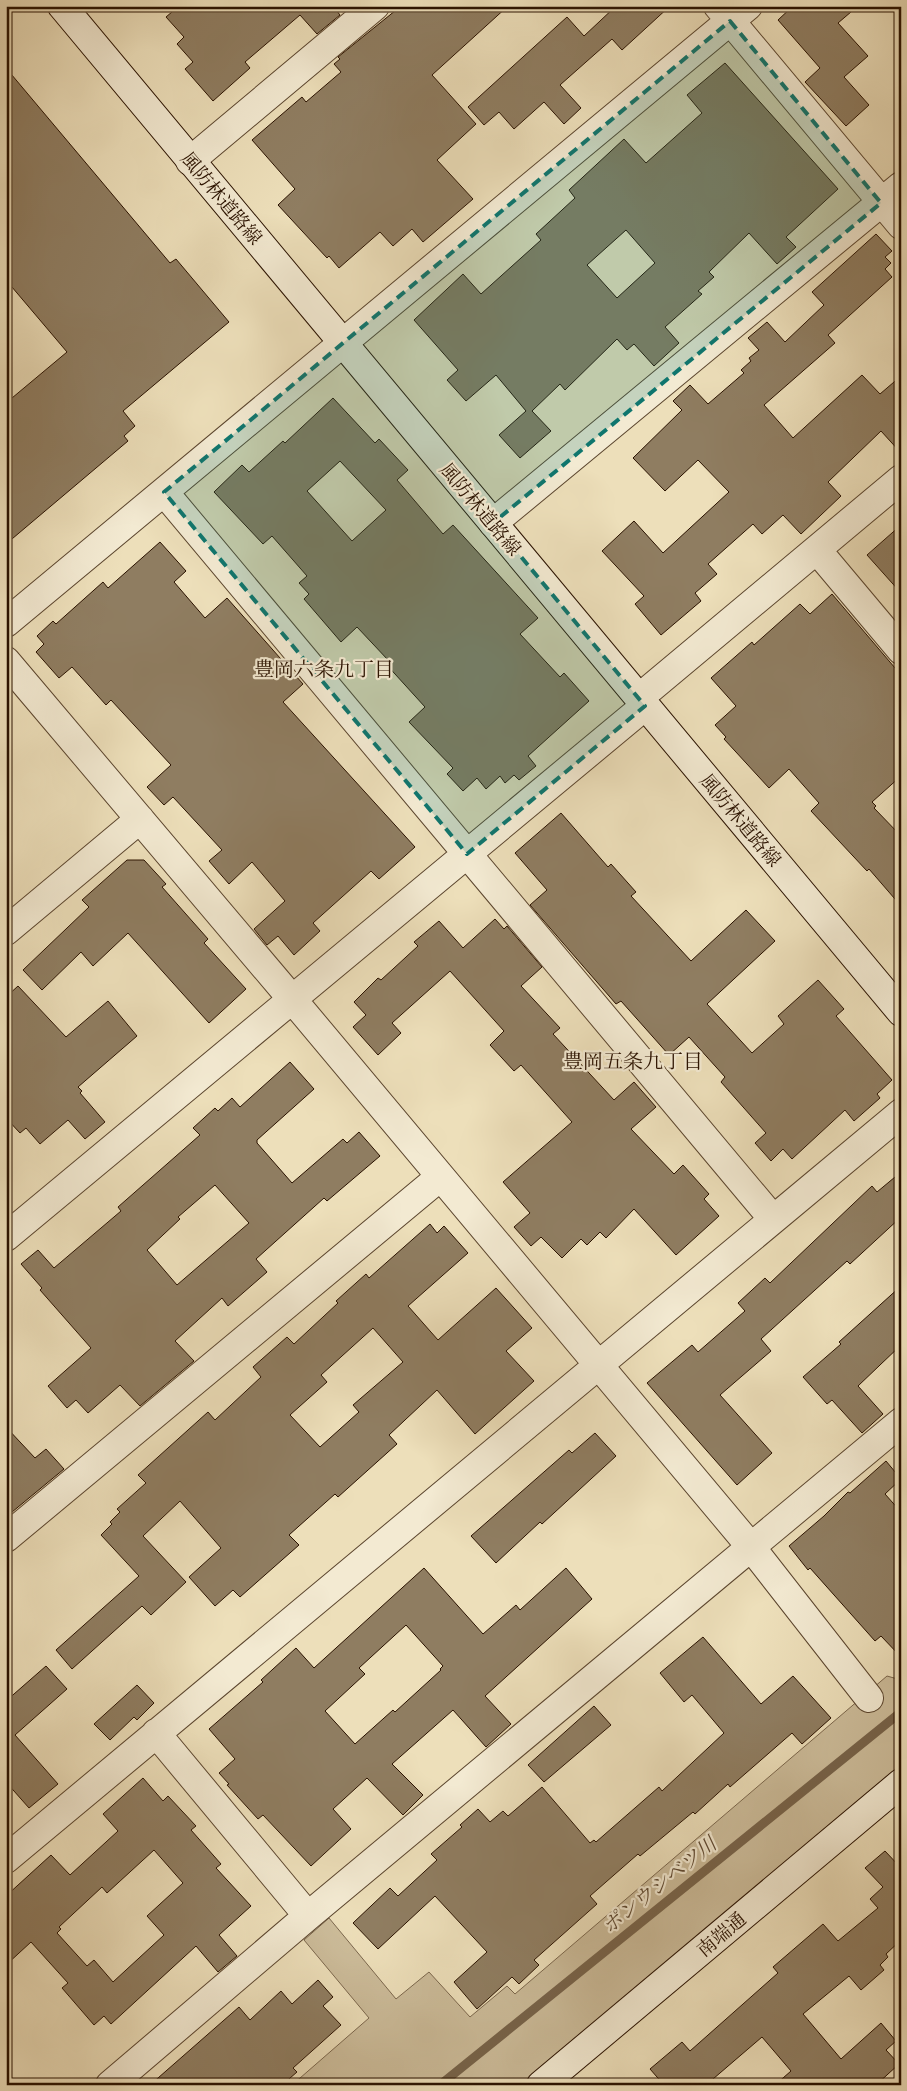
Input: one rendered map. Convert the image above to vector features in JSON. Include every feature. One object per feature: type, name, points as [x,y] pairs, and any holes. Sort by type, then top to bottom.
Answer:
[{"type":"street","name":"風防林道路線","points":[[62,6],[901,1012]]},
{"type":"street","points":[[190,161],[375,6]]},
{"type":"street","points":[[6,623],[342,343],[732,11],[891,195],[901,225]]},
{"type":"street","points":[[493,524],[891,195]]},
{"type":"street","points":[[6,1237],[467,854],[817,550],[901,480]]},
{"type":"street","points":[[164,492],[773,1219]]},
{"type":"street","points":[[817,550],[901,650]]},
{"type":"street","points":[[6,662],[292,999],[751,1547],[869,1698]]},
{"type":"street","points":[[6,931],[140,820]]},
{"type":"street","points":[[6,1859],[901,1113]]},
{"type":"street","points":[[6,1538],[440,1177]]},
{"type":"street","points":[[110,2085],[308,1916],[901,1422]]},
{"type":"street","points":[[156,1734],[308,1916]]},
{"type":"street","name":"南端通","points":[[541,2085],[901,1783]]},
{"type":"highlighted area","points":[[730,21],[881,203],[493,523],[645,706],[467,854],[164,492]]},
{"type":"shaded area","points":[[887,1676],[901,1680],[901,1783],[542,2085],[292,2085],[369,2018],[304,1940],[329,1918],[396,1999],[429,1972],[470,2017],[507,1986],[515,1994]]},
{"type":"building","points":[[179,6],[333,6],[340,15],[317,34],[300,15],[245,62],[250,68],[213,101],[185,69],[193,62],[177,44],[184,37],[166,17]]},
{"type":"building","points":[[401,6],[508,6],[432,75],[476,124],[437,160],[473,199],[423,242],[412,229],[393,246],[380,232],[339,268],[329,256],[327,258],[278,205],[295,189],[252,140],[302,97],[306,102],[341,72],[334,64],[340,59],[338,57]]},
{"type":"building","points":[[616,6],[670,6],[622,50],[612,39],[560,85],[581,108],[564,124],[544,102],[514,129],[499,112],[484,125],[468,107],[567,17],[584,36]]},
{"type":"building","points":[[793,6],[858,6],[838,23],[868,56],[844,77],[869,105],[846,126],[805,82],[820,68],[778,20]]},
{"type":"building","points":[[725,63],[838,189],[786,237],[796,247],[777,264],[749,233],[709,272],[714,277],[698,291],[702,294],[665,327],[679,343],[654,366],[634,344],[627,350],[617,339],[565,390],[560,384],[532,411],[551,431],[520,458],[499,435],[526,411],[496,375],[466,401],[447,380],[458,370],[414,320],[463,274],[481,294],[541,240],[536,234],[575,198],[569,190],[624,139],[646,163],[702,113],[687,95]],"holes":[[[626,230],[655,263],[617,298],[587,265]]]},
{"type":"building","points":[[6,68],[170,263],[176,259],[229,322],[123,411],[135,426],[124,436],[128,441],[6,544],[6,403],[67,352],[6,280]]},
{"type":"building","points":[[876,234],[892,251],[885,257],[891,263],[885,269],[892,277],[828,335],[835,343],[764,405],[793,438],[862,375],[880,394],[901,376],[901,453],[881,431],[828,482],[841,496],[801,534],[783,515],[762,534],[753,524],[708,564],[717,574],[695,593],[701,601],[661,635],[635,604],[644,596],[602,551],[634,521],[663,553],[729,492],[698,460],[665,491],[633,458],[682,410],[673,401],[690,385],[708,404],[744,373],[741,370],[751,361],[749,358],[759,350],[748,338],[767,322],[785,342],[824,305],[812,292]]},
{"type":"building","points":[[333,398],[375,443],[379,439],[408,470],[397,480],[443,534],[453,525],[538,618],[520,634],[560,677],[564,673],[589,701],[528,756],[536,766],[519,780],[514,775],[505,783],[500,776],[486,789],[477,778],[463,791],[447,774],[453,768],[409,722],[425,707],[385,663],[388,660],[357,627],[341,642],[304,599],[309,594],[299,583],[307,576],[272,536],[263,544],[214,492],[242,465],[249,472],[283,441],[285,443]],"holes":[[[340,461],[386,510],[352,541],[307,491]]]},
{"type":"building","points":[[901,525],[901,593],[867,555]]},
{"type":"building","points":[[160,542],[186,571],[174,582],[205,618],[227,598],[303,684],[283,702],[415,847],[379,879],[371,871],[313,923],[320,931],[294,955],[278,936],[267,945],[254,929],[285,901],[252,862],[229,884],[209,861],[222,850],[173,797],[164,805],[147,787],[171,765],[111,700],[106,705],[72,667],[59,678],[36,652],[44,644],[37,636],[53,621],[56,624],[103,582],[108,588]]},
{"type":"building","points":[[832,594],[901,675],[901,776],[872,802],[876,806],[874,808],[901,836],[901,906],[869,869],[867,871],[811,811],[819,803],[789,769],[769,788],[724,739],[726,737],[715,725],[736,706],[711,678],[752,642],[754,645],[800,604],[810,614]]},
{"type":"building","points":[[561,813],[608,867],[611,864],[636,892],[631,896],[691,961],[746,910],[775,941],[707,1004],[752,1053],[784,1024],[778,1016],[818,980],[844,1009],[836,1016],[892,1080],[877,1094],[880,1098],[854,1121],[845,1110],[792,1159],[783,1149],[771,1161],[755,1143],[766,1133],[721,1082],[725,1077],[689,1037],[669,1055],[621,1001],[616,1004],[530,905],[547,890],[515,853]]},
{"type":"building","points":[[127,860],[144,860],[166,884],[162,887],[208,939],[204,943],[246,989],[209,1023],[128,933],[93,966],[81,952],[42,990],[23,970],[89,907],[82,900]]},
{"type":"building","points":[[495,919],[504,929],[507,926],[542,967],[521,986],[560,1028],[553,1034],[614,1100],[634,1082],[656,1107],[631,1129],[674,1174],[683,1165],[709,1194],[704,1199],[719,1216],[676,1255],[634,1209],[606,1238],[600,1232],[587,1245],[581,1239],[562,1258],[541,1237],[531,1246],[514,1227],[530,1213],[503,1182],[572,1122],[521,1065],[514,1071],[490,1045],[504,1031],[450,971],[392,1023],[401,1033],[378,1055],[353,1027],[366,1015],[354,1002],[378,978],[381,980],[418,946],[414,942],[439,921],[463,948]]},
{"type":"building","points":[[18,986],[66,1037],[108,1001],[137,1036],[78,1087],[82,1091],[80,1093],[105,1122],[85,1139],[68,1120],[40,1144],[26,1128],[20,1133],[6,1118],[6,997]]},
{"type":"building","points":[[290,1062],[314,1089],[257,1140],[257,1143],[292,1183],[343,1139],[347,1143],[359,1132],[380,1156],[327,1201],[324,1198],[256,1259],[267,1272],[228,1306],[222,1298],[175,1341],[194,1361],[140,1406],[120,1385],[88,1413],[76,1400],[67,1408],[48,1386],[91,1348],[40,1290],[42,1288],[21,1264],[38,1250],[54,1268],[121,1211],[118,1207],[200,1135],[193,1128],[215,1108],[218,1111],[232,1098],[240,1107]],"holes":[[[215,1185],[249,1223],[177,1285],[147,1250],[180,1219],[178,1217]]]},
{"type":"building","points":[[901,1172],[901,1217],[850,1264],[847,1261],[761,1339],[771,1351],[720,1395],[772,1453],[737,1485],[647,1383],[692,1345],[698,1352],[745,1311],[738,1303],[765,1278],[770,1283],[872,1186],[877,1192]]},
{"type":"building","points":[[430,1224],[437,1233],[444,1226],[468,1253],[408,1306],[438,1340],[496,1288],[532,1328],[506,1351],[534,1381],[475,1434],[437,1390],[389,1435],[397,1444],[338,1497],[335,1494],[289,1535],[299,1545],[240,1597],[233,1590],[215,1606],[189,1577],[221,1548],[180,1501],[143,1536],[186,1582],[151,1615],[142,1606],[72,1669],[56,1650],[139,1576],[101,1535],[120,1512],[117,1509],[146,1483],[138,1475],[208,1412],[215,1420],[261,1377],[253,1367],[287,1337],[294,1344],[338,1303],[336,1301],[366,1274],[369,1278]],"holes":[[[373,1328],[403,1362],[353,1405],[359,1412],[320,1447],[290,1415],[327,1382],[321,1375]]]},
{"type":"building","points":[[901,1286],[901,1345],[858,1386],[883,1414],[862,1433],[832,1400],[827,1404],[803,1377],[841,1344],[839,1342]]},
{"type":"building","points":[[6,1427],[35,1458],[46,1449],[64,1469],[6,1517]]},
{"type":"building","points":[[595,1433],[616,1456],[542,1524],[540,1522],[496,1563],[471,1536],[569,1450],[572,1453]]},
{"type":"building","points":[[886,1461],[901,1479],[885,1494],[901,1512],[901,1657],[881,1636],[875,1641],[810,1568],[808,1570],[789,1546],[824,1516],[848,1492],[850,1493]]},
{"type":"building","points":[[424,1568],[483,1634],[516,1605],[520,1610],[566,1568],[592,1599],[485,1696],[511,1724],[486,1747],[453,1710],[392,1764],[423,1795],[403,1815],[367,1778],[333,1809],[351,1829],[311,1866],[263,1815],[258,1819],[227,1785],[229,1784],[219,1773],[235,1759],[209,1729],[263,1682],[261,1680],[296,1648],[314,1668]],"holes":[[[406,1625],[443,1666],[441,1670],[395,1712],[393,1710],[355,1744],[325,1711],[365,1674],[359,1668]]]},
{"type":"building","points":[[703,1637],[761,1704],[793,1676],[831,1718],[802,1744],[792,1733],[730,1787],[728,1784],[695,1814],[693,1812],[640,1856],[638,1854],[590,1896],[597,1904],[534,1960],[539,1965],[519,1984],[512,1977],[477,2009],[454,1982],[487,1952],[435,1896],[378,1949],[353,1923],[390,1888],[398,1896],[437,1860],[431,1854],[462,1827],[460,1825],[478,1809],[490,1822],[503,1811],[508,1816],[542,1787],[590,1843],[594,1840],[596,1842],[659,1787],[662,1791],[724,1733],[692,1695],[684,1702],[660,1673]]},
{"type":"building","points":[[46,1666],[67,1689],[15,1735],[58,1784],[29,1808],[6,1782],[6,1701]]},
{"type":"building","points":[[137,1685],[154,1703],[137,1720],[134,1717],[110,1740],[94,1724]]},
{"type":"building","points":[[594,1706],[611,1725],[544,1782],[528,1765]]},
{"type":"building","points":[[143,1778],[163,1801],[168,1796],[196,1826],[191,1830],[221,1864],[216,1868],[251,1906],[219,1935],[237,1956],[218,1972],[196,1946],[111,2024],[104,2016],[94,2025],[62,1988],[68,1983],[31,1942],[6,1965],[6,1896],[51,1855],[70,1875],[118,1831],[103,1814]],"holes":[[[154,1850],[183,1883],[147,1916],[164,1935],[113,1982],[94,1960],[87,1966],[57,1933],[61,1929],[59,1927],[102,1887],[107,1893]]]},
{"type":"building","points":[[885,1851],[901,1868],[901,1940],[886,1954],[888,1957],[880,1965],[884,1970],[861,1990],[849,1976],[803,2014],[841,2059],[881,2023],[896,2041],[886,2050],[899,2064],[876,2085],[775,2085],[791,2071],[762,2037],[706,2085],[664,2085],[650,2069],[682,2042],[690,2051],[778,1973],[773,1967],[823,1924],[838,1941],[878,1908],[870,1899],[883,1887],[865,1868]]},
{"type":"building","points":[[318,1980],[333,1997],[323,2006],[341,2025],[293,2068],[297,2072],[282,2085],[150,2085],[239,2007],[250,2020],[281,1991],[292,2004]]},
{"type":"waterway","name":"ポンウシベツ川","points":[[440,2085],[901,1712]]},
{"type":"district","name":"豊岡六条九丁目","points":[[324,669]]},
{"type":"district","name":"豊岡五条九丁目","points":[[633,1061]]}]
